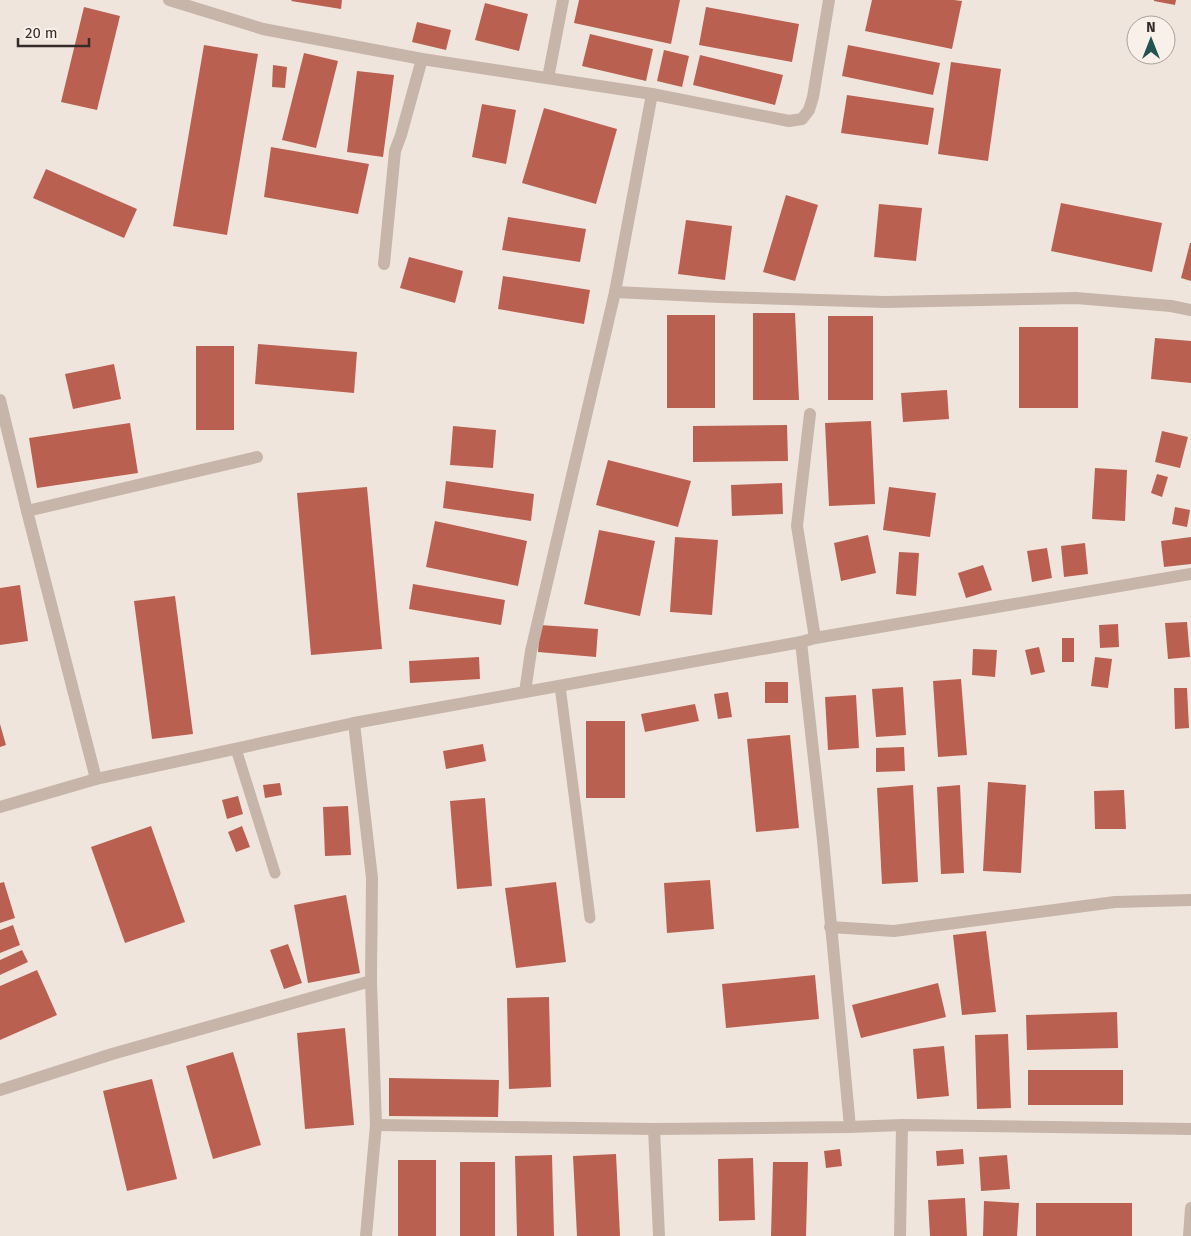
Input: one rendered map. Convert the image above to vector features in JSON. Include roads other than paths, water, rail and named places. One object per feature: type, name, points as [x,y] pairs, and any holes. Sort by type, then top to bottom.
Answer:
[{"type":"street","points":[[169,0],[262,29],[422,59],[652,94],[789,121],[802,118],[809,110],[829,0]]},
{"type":"street","points":[[548,78],[563,0]]},
{"type":"street","points":[[384,264],[395,151],[422,59]]},
{"type":"street","points":[[525,692],[531,652],[615,292],[652,94]]},
{"type":"street","points":[[615,292],[885,302],[1076,298],[1171,306],[1191,310]]},
{"type":"street","points":[[0,400],[96,779]]},
{"type":"street","points":[[810,414],[797,526],[815,638]]},
{"type":"street","points":[[27,511],[257,457]]},
{"type":"street","points":[[0,807],[96,779],[354,723],[815,638],[1191,574]]},
{"type":"street","points":[[800,642],[823,840],[850,1127]]},
{"type":"street","points":[[354,723],[372,878],[371,981],[376,1125],[366,1236]]},
{"type":"street","points":[[830,927],[894,931],[1115,902],[1191,900]]},
{"type":"street","points":[[0,1090],[112,1054],[371,981]]},
{"type":"street","points":[[376,1125],[654,1129],[902,1125],[1191,1129]]},
{"type":"street","points":[[900,1236],[902,1125]]},
{"type":"street","points":[[654,1129],[659,1236]]},
{"type":"street","points":[[1189,1236],[1191,1208]]},
{"type":"lane","points":[[560,686],[590,918]]},
{"type":"lane","points":[[236,749],[275,872]]}]
